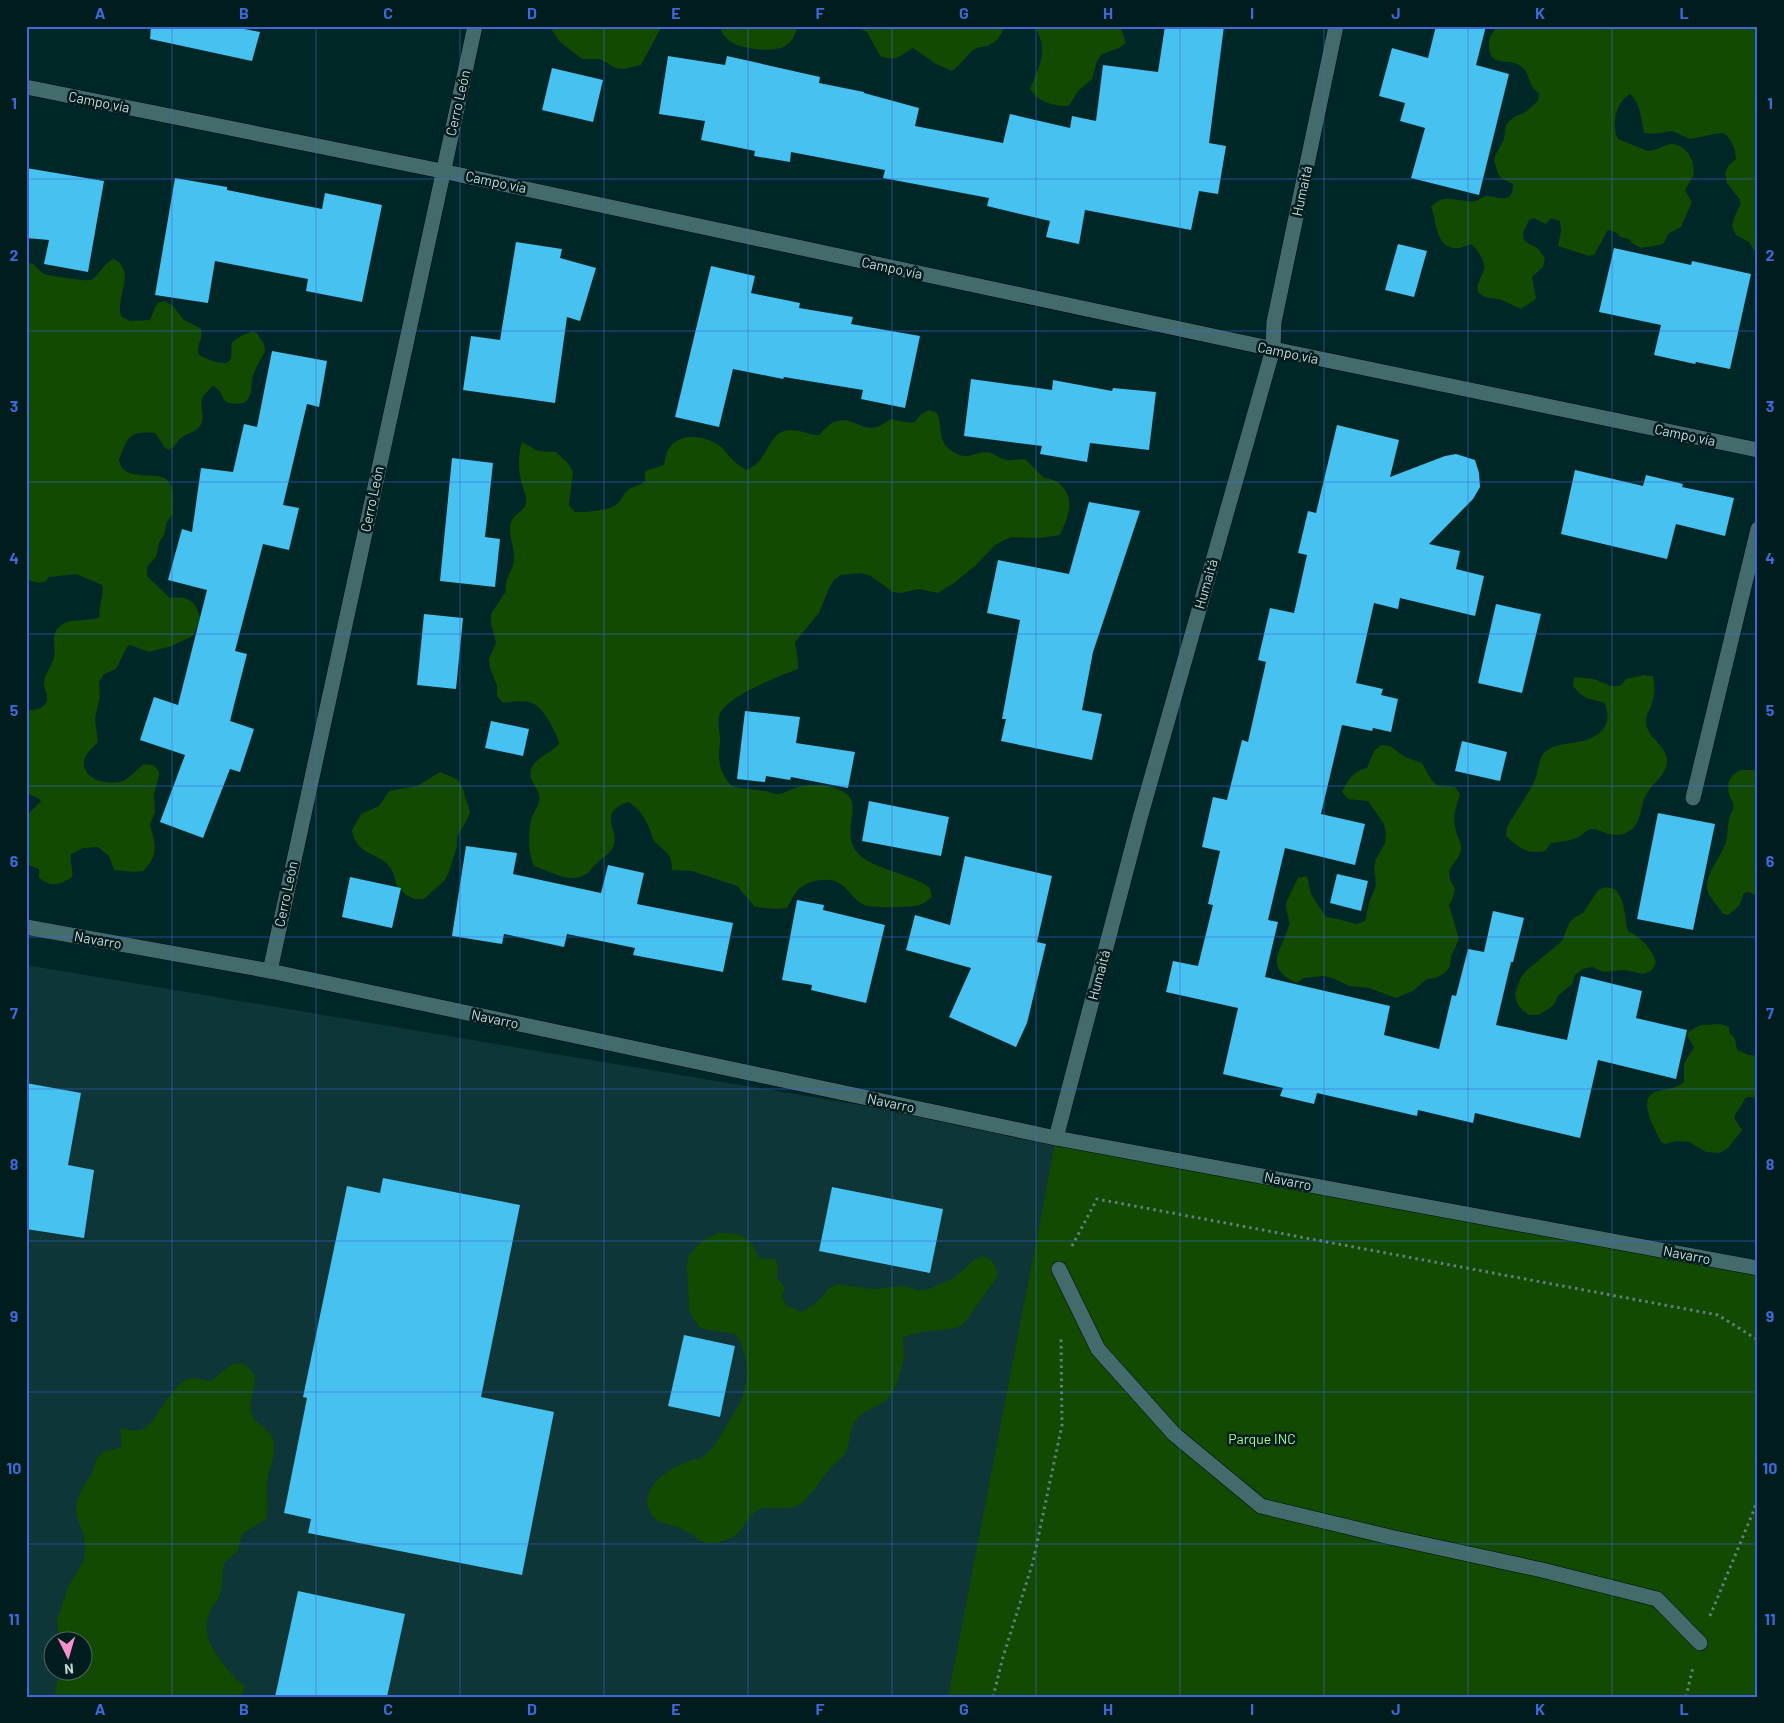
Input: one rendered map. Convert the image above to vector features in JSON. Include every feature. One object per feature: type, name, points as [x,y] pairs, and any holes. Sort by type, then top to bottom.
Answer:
[{"type":"street","name":"Cerro León","points":[[270,971],[442,171],[475,26]]},
{"type":"street","name":"Humaitá","points":[[1056,1138],[1140,818],[1273,349],[1274,322],[1336,26]]},
{"type":"street","name":"Campo vía","points":[[26,87],[442,171],[1273,349],[1758,450]]},
{"type":"street","points":[[1693,798],[1758,529]]},
{"type":"street","name":"Navarro","points":[[26,927],[270,971],[1056,1138],[1758,1268]]},
{"type":"street","points":[[1059,1269],[1098,1349],[1174,1434],[1261,1506],[1390,1537],[1542,1570],[1657,1599],[1700,1642]]},
{"type":"path","points":[[1059,1269],[1097,1199],[1718,1315],[1758,1340]]},
{"type":"path","points":[[993,1697],[1003,1657],[1033,1562],[1062,1425],[1060,1328]]},
{"type":"path","points":[[1686,1697],[1700,1642],[1758,1496]]},
{"type":"shaded area","points":[[26,965],[1056,1138],[1758,1697],[26,1697]]},
{"type":"green space","points":[[549,26],[662,26],[641,65],[624,69],[615,68],[600,59],[582,59],[560,42]]},
{"type":"green space","points":[[719,26],[798,26],[788,44],[780,48],[766,50],[742,47],[731,42]]},
{"type":"green space","points":[[855,26],[1006,26],[993,43],[972,51],[952,71],[936,64],[913,48],[894,58],[880,56],[867,32]]},
{"type":"green space","points":[[1034,26],[1120,26],[1126,43],[1119,48],[1102,54],[1097,61],[1092,79],[1078,91],[1069,106],[1058,106],[1047,103],[1037,97],[1030,89],[1042,51],[1039,35]]},
{"type":"green space","points":[[1498,26],[1758,26],[1758,251],[1754,250],[1749,242],[1736,235],[1732,226],[1740,200],[1727,183],[1725,173],[1729,165],[1736,159],[1730,139],[1725,134],[1720,133],[1690,139],[1672,131],[1653,134],[1644,133],[1638,107],[1630,94],[1621,102],[1616,114],[1615,127],[1618,139],[1648,151],[1671,144],[1676,145],[1686,150],[1692,160],[1693,176],[1685,190],[1692,202],[1681,227],[1668,234],[1664,243],[1641,248],[1629,239],[1620,237],[1617,233],[1608,230],[1594,255],[1589,256],[1558,246],[1561,231],[1560,221],[1551,218],[1546,224],[1533,218],[1529,220],[1523,233],[1526,242],[1538,249],[1545,258],[1543,267],[1532,277],[1536,299],[1521,309],[1499,299],[1482,296],[1478,291],[1478,285],[1484,268],[1480,255],[1471,244],[1460,248],[1452,248],[1446,245],[1438,234],[1431,207],[1436,202],[1447,199],[1476,201],[1487,196],[1504,198],[1508,197],[1512,191],[1513,184],[1501,178],[1498,174],[1494,160],[1495,156],[1504,139],[1506,125],[1538,101],[1539,93],[1532,87],[1527,73],[1522,67],[1517,64],[1497,60],[1490,54],[1490,38]]},
{"type":"green space","points":[[114,259],[121,264],[124,271],[125,279],[120,303],[122,317],[130,321],[150,320],[157,303],[165,301],[173,306],[184,320],[200,328],[199,355],[209,360],[228,362],[231,358],[233,341],[250,332],[255,332],[262,341],[265,352],[254,374],[250,396],[244,403],[235,404],[225,401],[220,392],[212,386],[202,399],[202,423],[196,430],[182,437],[171,449],[165,448],[155,433],[146,432],[134,434],[130,437],[122,452],[119,460],[123,468],[137,475],[161,477],[167,480],[171,486],[173,514],[167,522],[156,557],[147,567],[147,576],[170,598],[190,600],[196,607],[200,618],[193,636],[172,646],[149,652],[130,645],[127,647],[116,669],[104,674],[99,682],[100,696],[95,719],[98,742],[86,755],[84,768],[87,773],[97,780],[110,783],[126,780],[144,764],[153,765],[159,771],[154,794],[155,812],[150,825],[155,844],[152,860],[143,871],[114,870],[109,856],[98,847],[83,848],[71,854],[72,877],[63,882],[52,884],[39,878],[39,869],[26,864],[26,816],[41,801],[26,793],[26,710],[40,708],[45,704],[47,696],[44,682],[54,657],[56,630],[68,622],[100,617],[99,609],[103,589],[102,585],[76,574],[49,577],[46,581],[41,582],[26,579],[26,265],[32,263],[44,274],[91,280],[107,263]]},
{"type":"green space","points":[[929,410],[937,413],[942,439],[947,447],[955,453],[966,456],[985,452],[1006,460],[1025,459],[1044,478],[1058,482],[1069,498],[1069,510],[1060,535],[1041,538],[1012,537],[1003,541],[995,545],[975,566],[954,583],[938,593],[919,589],[901,593],[892,592],[869,575],[860,573],[841,575],[834,580],[829,588],[819,613],[795,642],[798,669],[741,695],[723,709],[718,723],[720,766],[732,786],[777,794],[800,786],[812,785],[829,786],[840,790],[848,795],[852,801],[851,833],[856,851],[871,863],[922,883],[930,888],[932,897],[922,904],[915,906],[866,906],[839,883],[823,880],[811,882],[801,887],[787,908],[755,907],[737,886],[692,871],[672,870],[669,856],[654,841],[642,814],[628,802],[618,807],[611,817],[615,841],[612,849],[589,872],[583,876],[569,878],[534,866],[529,843],[529,831],[533,814],[538,805],[539,795],[530,773],[533,765],[540,758],[559,744],[550,722],[538,707],[534,704],[519,701],[503,703],[497,696],[497,686],[490,668],[489,659],[496,642],[491,624],[491,614],[506,591],[506,582],[514,559],[510,524],[526,503],[519,466],[522,442],[538,451],[556,452],[569,464],[573,472],[569,505],[575,512],[591,511],[603,510],[617,504],[627,491],[645,481],[645,471],[664,465],[669,449],[675,442],[687,437],[701,438],[714,443],[746,470],[759,461],[774,438],[784,431],[793,430],[819,435],[830,424],[842,420],[867,427],[881,425],[890,419],[915,422],[921,414]]},
{"type":"green space","points":[[1644,675],[1653,676],[1654,686],[1653,700],[1646,718],[1647,726],[1666,754],[1667,765],[1645,796],[1639,818],[1634,827],[1624,834],[1616,835],[1590,829],[1577,838],[1551,843],[1545,851],[1539,852],[1528,851],[1514,844],[1506,836],[1507,827],[1535,780],[1543,754],[1556,746],[1589,739],[1603,729],[1606,723],[1605,703],[1586,698],[1579,693],[1573,686],[1574,677],[1594,679],[1611,686],[1620,686],[1626,679]]},
{"type":"green space","points":[[1381,745],[1390,746],[1405,757],[1422,763],[1431,779],[1437,785],[1455,787],[1460,794],[1454,821],[1461,846],[1458,857],[1452,865],[1449,874],[1455,888],[1449,905],[1459,939],[1451,957],[1450,966],[1445,973],[1436,978],[1427,979],[1413,991],[1396,998],[1369,988],[1349,986],[1323,976],[1304,978],[1296,983],[1286,977],[1277,964],[1279,950],[1289,925],[1286,904],[1298,878],[1307,876],[1311,894],[1326,917],[1356,924],[1365,921],[1376,885],[1374,867],[1376,859],[1385,843],[1386,833],[1384,824],[1368,801],[1348,799],[1342,792],[1352,776],[1358,771],[1367,768],[1374,751]]},
{"type":"green space","points":[[1741,770],[1758,770],[1758,896],[1748,892],[1744,893],[1739,906],[1728,915],[1723,914],[1711,899],[1707,882],[1727,839],[1729,819],[1733,807],[1728,790],[1729,783],[1732,776]]},
{"type":"green space","points":[[440,772],[457,779],[462,786],[470,812],[457,837],[457,846],[445,880],[424,899],[414,899],[406,895],[396,885],[389,865],[361,847],[355,840],[352,830],[361,814],[379,806],[389,791],[417,786]]},
{"type":"green space","points":[[1606,887],[1615,889],[1619,894],[1623,904],[1628,931],[1646,944],[1656,963],[1651,971],[1643,974],[1624,970],[1604,972],[1592,967],[1583,969],[1575,975],[1572,984],[1558,996],[1554,1005],[1539,1015],[1529,1015],[1517,1003],[1515,994],[1521,977],[1562,941],[1569,923],[1583,913],[1598,890]]},
{"type":"green space","points":[[1720,1024],[1729,1027],[1729,1032],[1735,1039],[1737,1050],[1749,1055],[1758,1056],[1758,1098],[1745,1098],[1734,1118],[1742,1130],[1728,1148],[1720,1153],[1706,1152],[1689,1142],[1662,1143],[1649,1114],[1648,1100],[1651,1094],[1675,1087],[1684,1082],[1684,1063],[1694,1047],[1687,1036],[1689,1031],[1701,1025]]},
{"type":"green space","name":"Parque INC","points":[[1056,1138],[1758,1268],[1758,1697],[948,1697]]},
{"type":"green space","points":[[717,1233],[743,1236],[752,1244],[759,1258],[776,1259],[777,1277],[785,1288],[782,1296],[786,1305],[802,1312],[817,1302],[829,1288],[838,1284],[873,1289],[903,1286],[919,1290],[929,1289],[954,1278],[974,1260],[983,1256],[994,1263],[998,1276],[966,1321],[959,1327],[921,1332],[903,1337],[903,1361],[898,1380],[889,1398],[858,1418],[851,1430],[845,1454],[802,1503],[792,1508],[761,1509],[753,1514],[735,1536],[722,1542],[707,1543],[702,1542],[686,1531],[659,1521],[653,1517],[647,1505],[651,1489],[663,1475],[679,1465],[702,1457],[711,1449],[743,1395],[746,1377],[745,1359],[736,1334],[699,1327],[689,1311],[687,1265],[689,1255],[701,1242]]},
{"type":"green space","points":[[242,1363],[254,1375],[255,1381],[250,1408],[256,1421],[271,1435],[274,1447],[267,1484],[266,1519],[242,1534],[238,1551],[224,1563],[220,1594],[209,1614],[207,1622],[210,1643],[217,1655],[233,1675],[245,1686],[242,1697],[56,1697],[55,1689],[58,1680],[92,1680],[92,1630],[58,1630],[57,1620],[69,1585],[83,1562],[85,1553],[84,1535],[77,1518],[77,1500],[85,1483],[91,1476],[97,1458],[103,1452],[122,1447],[120,1428],[140,1430],[147,1426],[170,1395],[184,1381],[192,1378],[211,1381],[232,1364]]},
{"type":"building","points":[[151,26],[229,26],[260,32],[252,61],[150,39]]},
{"type":"building","points":[[1165,26],[1224,26],[1209,143],[1226,146],[1218,194],[1199,191],[1191,230],[1085,210],[1079,244],[1046,237],[1050,221],[987,206],[989,198],[883,178],[885,170],[791,152],[790,162],[754,156],[755,151],[701,140],[705,121],[659,114],[668,56],[725,65],[727,56],[820,77],[819,83],[864,92],[919,108],[915,126],[1003,143],[1010,114],[1070,128],[1072,116],[1096,121],[1103,65],[1158,72]]},
{"type":"building","points":[[1436,26],[1486,26],[1476,65],[1509,74],[1479,195],[1411,178],[1425,128],[1400,121],[1405,103],[1379,96],[1392,48],[1428,58]]},
{"type":"building","points":[[552,68],[603,80],[593,122],[542,110]]},
{"type":"building","points":[[26,168],[104,181],[88,272],[44,264],[49,240],[26,238]]},
{"type":"building","points":[[175,178],[227,187],[227,190],[322,209],[325,193],[382,205],[362,302],[306,291],[308,279],[215,261],[208,303],[155,295]]},
{"type":"building","points":[[516,242],[562,249],[560,258],[596,268],[580,321],[567,317],[555,403],[463,390],[471,336],[500,340]]},
{"type":"building","points":[[1398,244],[1427,251],[1414,297],[1385,290]]},
{"type":"building","points":[[1614,248],[1691,265],[1692,261],[1751,274],[1730,369],[1654,355],[1661,325],[1599,312]]},
{"type":"building","points":[[711,266],[755,276],[751,293],[800,303],[799,308],[853,317],[851,324],[920,336],[905,408],[861,399],[863,390],[784,377],[783,379],[733,369],[719,427],[675,417]]},
{"type":"building","points":[[272,351],[327,361],[319,407],[307,404],[283,505],[299,508],[289,550],[263,544],[235,651],[247,654],[230,721],[254,729],[240,772],[230,769],[203,838],[160,822],[185,755],[140,740],[154,697],[178,705],[207,590],[168,580],[182,529],[192,532],[201,468],[233,472],[244,424],[257,427]]},
{"type":"building","points":[[971,379],[1052,390],[1053,380],[1112,391],[1113,388],[1156,392],[1149,450],[1090,443],[1087,462],[1040,454],[1042,446],[964,436]]},
{"type":"building","points":[[1337,425],[1399,440],[1390,477],[1445,456],[1456,454],[1475,460],[1479,473],[1480,487],[1473,499],[1429,544],[1460,551],[1456,569],[1484,576],[1475,616],[1400,598],[1398,609],[1374,603],[1356,683],[1383,689],[1381,695],[1398,699],[1391,732],[1373,728],[1372,731],[1342,725],[1321,814],[1365,824],[1355,865],[1285,848],[1268,920],[1278,922],[1265,977],[1390,1006],[1384,1035],[1439,1049],[1452,995],[1456,996],[1468,949],[1484,952],[1493,911],[1524,918],[1496,1025],[1567,1040],[1581,976],[1642,991],[1636,1018],[1687,1030],[1676,1079],[1598,1060],[1580,1138],[1475,1113],[1473,1123],[1418,1110],[1417,1116],[1317,1093],[1314,1104],[1280,1096],[1283,1088],[1223,1074],[1238,1008],[1166,992],[1173,961],[1198,966],[1213,905],[1208,904],[1220,851],[1202,847],[1213,797],[1227,800],[1242,740],[1248,742],[1266,662],[1258,660],[1270,608],[1294,613],[1307,555],[1298,553],[1308,511],[1316,513]]},
{"type":"building","points":[[452,458],[493,463],[485,537],[500,539],[495,587],[440,581]]},
{"type":"building","points":[[1575,470],[1643,486],[1646,475],[1683,484],[1682,487],[1734,498],[1725,536],[1676,524],[1667,559],[1561,534]]},
{"type":"building","points":[[1089,502],[1140,511],[1093,652],[1082,710],[1102,714],[1092,760],[1001,741],[1006,719],[1002,719],[1020,620],[987,613],[998,560],[1069,574]]},
{"type":"building","points":[[1496,604],[1541,614],[1522,693],[1478,683]]},
{"type":"building","points":[[424,614],[463,618],[456,689],[417,685]]},
{"type":"building","points":[[745,711],[800,717],[796,743],[855,752],[848,788],[791,777],[790,780],[766,776],[765,782],[737,779]]},
{"type":"building","points":[[491,721],[529,729],[523,756],[485,748]]},
{"type":"building","points":[[1462,741],[1507,752],[1500,781],[1455,771]]},
{"type":"building","points":[[869,801],[949,817],[941,856],[862,841]]},
{"type":"building","points":[[1658,813],[1715,824],[1693,930],[1637,919]]},
{"type":"building","points":[[466,846],[517,853],[513,874],[601,893],[608,865],[644,873],[637,904],[733,923],[723,972],[633,955],[635,948],[567,934],[564,947],[504,934],[502,944],[452,936]]},
{"type":"building","points":[[965,856],[1052,876],[1037,942],[1046,944],[1027,1023],[1016,1047],[949,1017],[971,968],[906,950],[915,915],[950,925]]},
{"type":"building","points":[[1337,874],[1368,881],[1361,911],[1330,903]]},
{"type":"building","points":[[350,877],[401,888],[392,928],[342,917]]},
{"type":"building","points":[[797,900],[824,905],[823,910],[885,925],[866,1003],[811,990],[812,985],[782,980]]},
{"type":"building","points":[[26,1083],[81,1093],[68,1165],[94,1170],[84,1238],[26,1229]]},
{"type":"building","points":[[383,1178],[520,1205],[481,1397],[554,1412],[522,1575],[308,1533],[311,1519],[284,1513],[307,1398],[303,1397],[347,1186],[380,1193]]},
{"type":"building","points":[[832,1187],[943,1209],[930,1273],[819,1251]]},
{"type":"building","points":[[684,1335],[735,1346],[720,1417],[668,1406]]},
{"type":"building","points":[[298,1591],[405,1614],[387,1697],[275,1697]]}]
